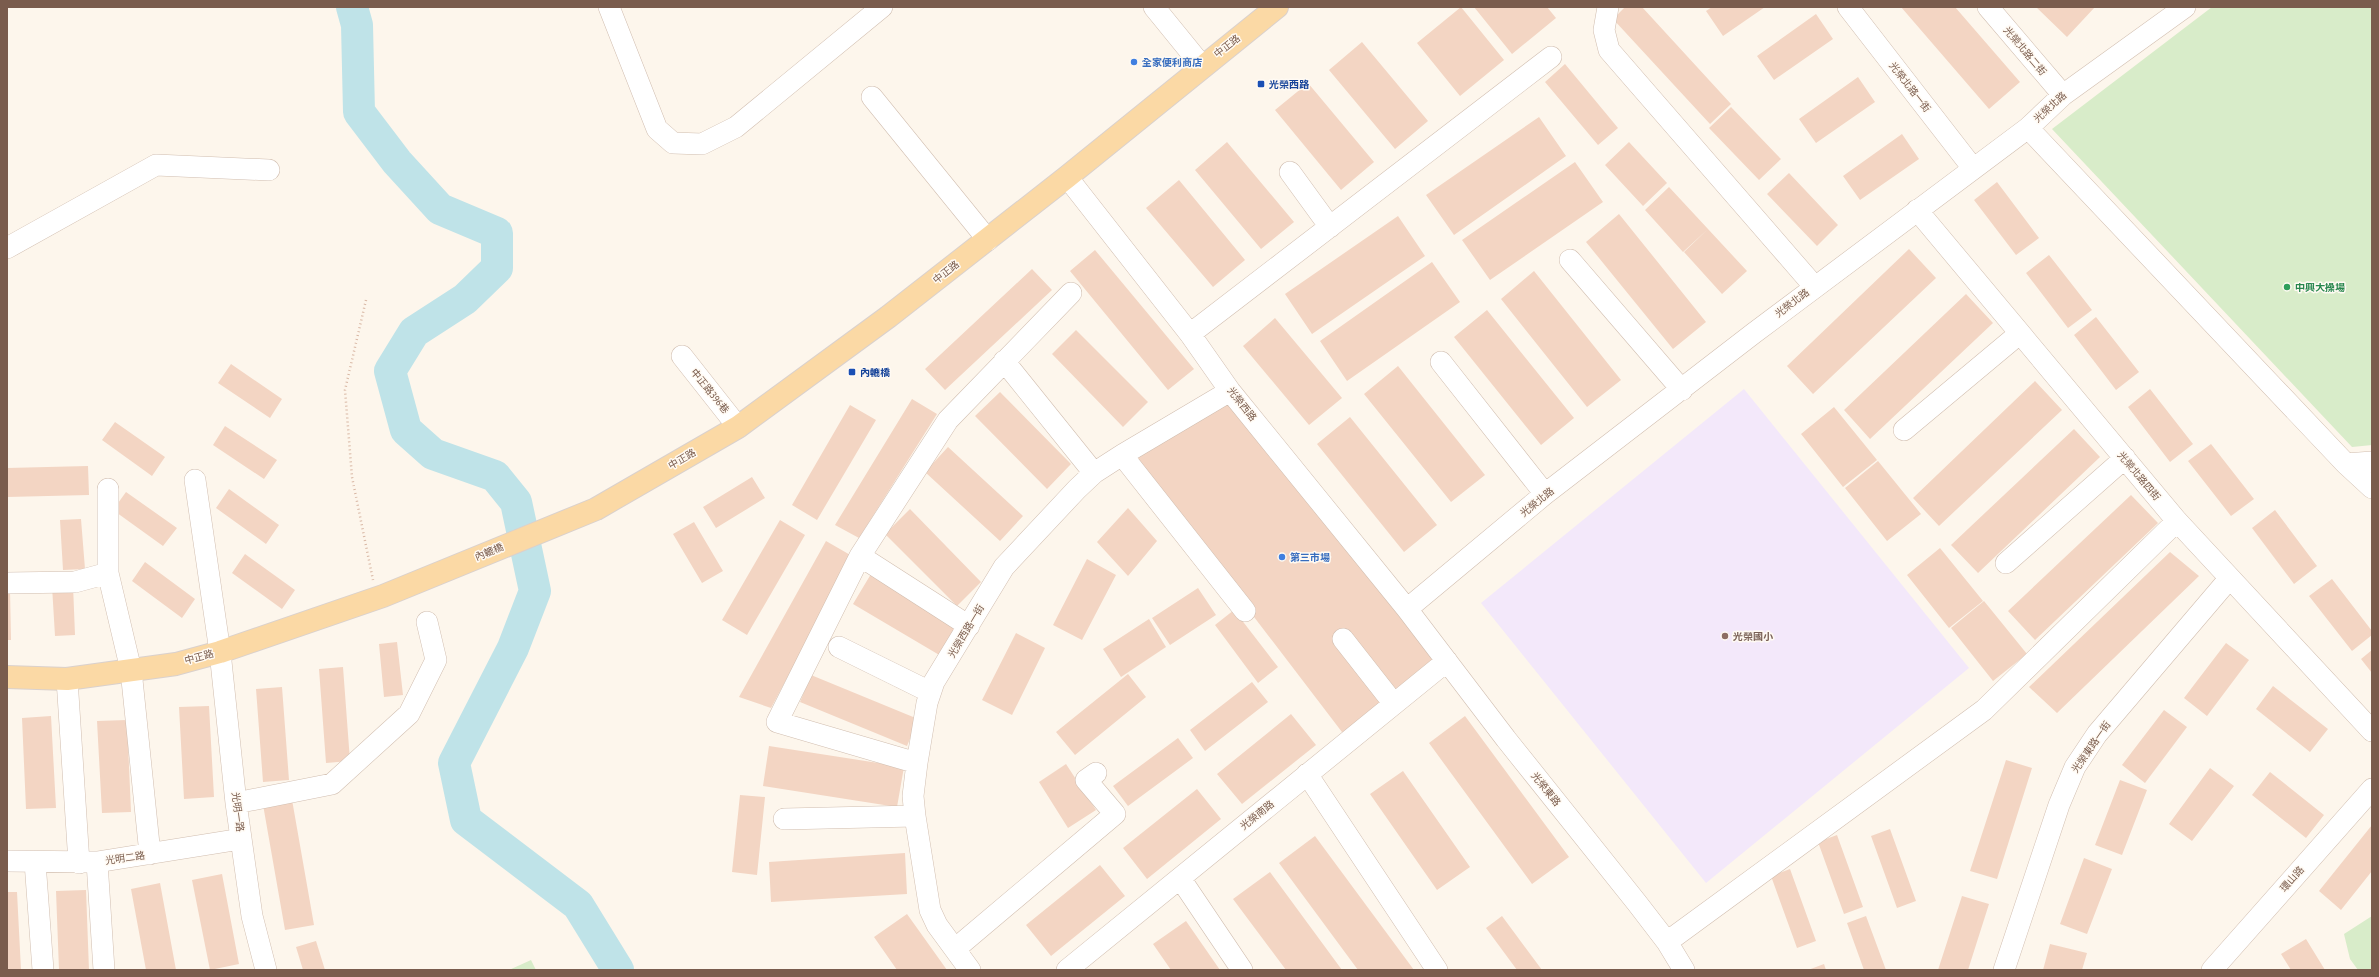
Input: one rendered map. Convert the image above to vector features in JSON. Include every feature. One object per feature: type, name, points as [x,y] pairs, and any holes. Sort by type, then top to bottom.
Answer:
[{"type":"main road","name":"中正路","points":[[596,508],[738,427],[888,317],[988,240],[1277,7]]},
{"type":"main road","name":"內轆橋","points":[[380,597],[596,508]]},
{"type":"main road","name":"中正路","points":[[7,677],[67,679],[176,664],[220,652],[380,597]]},
{"type":"street","points":[[609,7],[657,129],[673,143],[702,144],[736,127],[882,7]]},
{"type":"street","points":[[1154,7],[1202,66]]},
{"type":"street","points":[[1608,7],[1604,30],[1609,50],[1814,286]]},
{"type":"street","name":"光榮北路一街","points":[[1848,7],[1972,167]]},
{"type":"street","name":"光榮北路二街","points":[[1988,7],[2062,95]]},
{"type":"street","name":"光榮北路","points":[[1407,609],[1545,494],[1682,390],[1814,286],[1917,210],[1972,167],[2028,128],[2062,95],[2185,7]]},
{"type":"street","points":[[1190,334],[1552,57]]},
{"type":"street","points":[[872,97],[988,240]]},
{"type":"street","points":[[2028,128],[2346,464],[2372,488]]},
{"type":"street","points":[[7,248],[156,165],[269,170]]},
{"type":"street","points":[[1290,172],[1330,227]]},
{"type":"street","name":"光榮西路","points":[[1066,177],[1190,334],[1230,391],[1407,609]]},
{"type":"street","name":"光榮北路四街","points":[[1917,210],[2019,334],[2177,521],[2229,579],[2372,731]]},
{"type":"street","points":[[1570,260],[1682,390]]},
{"type":"street","points":[[917,762],[777,722],[860,556],[948,420],[1071,293]]},
{"type":"street","points":[[1904,430],[2019,334]]},
{"type":"street","name":"中正路396巷","points":[[682,356],[738,427]]},
{"type":"street","points":[[1004,361],[1094,473]]},
{"type":"street","points":[[1441,362],[1545,494]]},
{"type":"street","name":"光榮西路一街","points":[[970,970],[937,925],[930,910],[915,816],[913,796],[917,762],[930,692],[1004,567],[1094,473],[1230,391]]},
{"type":"street","points":[[1122,455],[1246,612]]},
{"type":"street","points":[[2006,563],[2125,458]]},
{"type":"street","points":[[2346,464],[2372,462]]},
{"type":"street","name":"光明一路","points":[[195,480],[220,652],[236,803],[252,916],[266,970]]},
{"type":"street","points":[[108,489],[108,573],[131,670],[150,854]]},
{"type":"street","points":[[1666,942],[1984,710],[2177,521]]},
{"type":"street","points":[[860,556],[969,626]]},
{"type":"street","points":[[7,583],[75,582],[108,573]]},
{"type":"street","name":"光榮東路一街","points":[[2004,970],[2059,805],[2075,767],[2097,734],[2229,579]]},
{"type":"street","name":"光榮東路","points":[[1407,609],[1666,942],[1684,970]]},
{"type":"street","points":[[236,803],[332,784],[409,714],[436,660],[427,622]]},
{"type":"street","points":[[1343,638],[1394,704]]},
{"type":"street","points":[[839,646],[930,692]]},
{"type":"street","name":"光榮南路","points":[[1067,970],[1447,661]]},
{"type":"street","points":[[67,679],[88,862],[104,970]]},
{"type":"street","points":[[955,949],[1115,814],[1086,780],[1096,773]]},
{"type":"street","points":[[1307,774],[1437,970]]},
{"type":"street","name":"環山路","points":[[2212,970],[2372,789]]},
{"type":"street","points":[[784,820],[915,816]]},
{"type":"street","name":"光明二路","points":[[7,861],[88,862],[150,854],[241,839]]},
{"type":"street","points":[[35,862],[44,970]]},
{"type":"street","points":[[1180,878],[1242,970]]},
{"type":"path","points":[[366,300],[345,390],[352,477],[380,597]]},
{"type":"shaded area","name":"光榮國小","points":[[1744,389],[1969,668],[1706,883],[1481,603]]},
{"type":"green space","name":"中興大操場","points":[[2212,7],[2372,7],[2372,445],[2352,447],[2052,129]]},
{"type":"green space","points":[[2372,916],[2372,970],[2358,970],[2350,959],[2344,934]]},
{"type":"green space","points":[[531,960],[536,970],[509,970]]},
{"type":"building","points":[[1461,7],[1504,60],[1460,96],[1417,43]]},
{"type":"building","points":[[1474,7],[1547,7],[1556,18],[1512,54]]},
{"type":"building","points":[[1625,7],[1642,7],[1731,104],[1710,124],[1613,19]]},
{"type":"building","points":[[1712,7],[1765,7],[1723,36],[1706,11]]},
{"type":"building","points":[[1901,7],[1955,7],[2020,82],[1989,109]]},
{"type":"building","points":[[2036,7],[2095,7],[2067,37]]},
{"type":"building","points":[[1816,14],[1833,39],[1774,80],[1757,56]]},
{"type":"building","points":[[1362,42],[1428,121],[1395,149],[1329,70]]},
{"type":"building","points":[[1565,64],[1618,128],[1598,145],[1545,82]]},
{"type":"building","points":[[1858,77],[1875,102],[1816,143],[1799,119]]},
{"type":"building","points":[[1308,83],[1374,162],[1341,190],[1275,110]]},
{"type":"building","points":[[1731,107],[1781,159],[1759,180],[1709,128]]},
{"type":"building","points":[[1539,117],[1566,156],[1454,235],[1426,195]]},
{"type":"building","points":[[1902,134],[1919,159],[1860,200],[1843,176]]},
{"type":"building","points":[[1227,142],[1294,222],[1261,249],[1195,170]]},
{"type":"building","points":[[1629,142],[1667,183],[1643,206],[1605,165]]},
{"type":"building","points":[[1575,162],[1603,202],[1490,280],[1462,240]]},
{"type":"building","points":[[1789,173],[1838,225],[1817,246],[1767,194]]},
{"type":"building","points":[[1179,180],[1245,260],[1213,287],[1146,208]]},
{"type":"building","points":[[1997,182],[2039,238],[2016,255],[1974,200]]},
{"type":"building","points":[[1669,187],[1708,229],[1683,252],[1645,210]]},
{"type":"building","points":[[1619,214],[1706,322],[1673,349],[1586,242]]},
{"type":"building","points":[[1398,216],[1425,256],[1312,334],[1285,294]]},
{"type":"building","points":[[1708,229],[1747,271],[1722,294],[1684,252]]},
{"type":"building","points":[[1909,249],[1936,278],[1813,394],[1787,366]]},
{"type":"building","points":[[1095,250],[1194,369],[1168,390],[1070,271]]},
{"type":"building","points":[[2049,255],[2092,310],[2068,328],[2026,273]]},
{"type":"building","points":[[1432,262],[1460,302],[1347,381],[1320,341]]},
{"type":"building","points":[[1032,269],[1052,290],[945,390],[925,369]]},
{"type":"building","points":[[1534,271],[1621,380],[1587,407],[1501,299]]},
{"type":"building","points":[[1966,294],[1993,323],[1870,439],[1844,410]]},
{"type":"building","points":[[1487,310],[1574,418],[1541,445],[1454,337]]},
{"type":"building","points":[[2096,317],[2139,372],[2116,390],[2074,335]]},
{"type":"building","points":[[1275,318],[1342,398],[1309,425],[1243,346]]},
{"type":"building","points":[[1076,330],[1148,402],[1123,427],[1052,354]]},
{"type":"building","points":[[231,364],[282,399],[270,418],[218,383]]},
{"type":"building","points":[[1398,366],[1485,475],[1451,502],[1364,394]]},
{"type":"building","points":[[2035,381],[2062,410],[1939,526],[1913,498]]},
{"type":"building","points":[[2150,389],[2193,444],[2170,462],[2128,407]]},
{"type":"building","points":[[1000,392],[1071,464],[1047,489],[975,416]]},
{"type":"building","points":[[912,399],[937,414],[859,538],[835,525]]},
{"type":"building","name":"第三市場","points":[[1230,401],[1439,658],[1345,736],[1131,456]]},
{"type":"building","points":[[850,405],[876,420],[817,520],[792,505]]},
{"type":"building","points":[[1834,407],[1877,460],[1843,487],[1801,434]]},
{"type":"building","points":[[1350,417],[1437,525],[1404,552],[1317,444]]},
{"type":"building","points":[[115,422],[165,457],[152,476],[102,440]]},
{"type":"building","points":[[225,426],[277,460],[264,479],[213,445]]},
{"type":"building","points":[[2074,429],[2100,457],[1978,573],[1951,545]]},
{"type":"building","points":[[2211,444],[2254,499],[2231,516],[2188,461]]},
{"type":"building","points":[[948,447],[1023,516],[1000,541],[925,472]]},
{"type":"building","points":[[1878,461],[1921,514],[1887,541],[1845,488]]},
{"type":"building","points":[[88,466],[89,495],[7,497],[7,468]]},
{"type":"building","points":[[752,477],[765,498],[716,528],[703,507]]},
{"type":"building","points":[[229,489],[279,525],[266,544],[216,508]]},
{"type":"building","points":[[126,492],[177,528],[163,546],[113,510]]},
{"type":"building","points":[[2131,495],[2158,523],[2035,640],[2008,611]]},
{"type":"building","points":[[1128,508],[1157,541],[1128,576],[1097,542]]},
{"type":"building","points":[[910,509],[981,582],[957,606],[885,534]]},
{"type":"building","points":[[2275,510],[2317,566],[2294,584],[2252,528]]},
{"type":"building","points":[[81,519],[85,569],[63,570],[60,520]]},
{"type":"building","points":[[780,520],[805,535],[747,635],[722,620]]},
{"type":"building","points":[[694,522],[723,571],[702,583],[673,534]]},
{"type":"building","points":[[826,541],[852,556],[771,708],[739,697]]},
{"type":"building","points":[[1940,548],[1983,601],[1949,628],[1907,575]]},
{"type":"building","points":[[2170,552],[2199,576],[2057,713],[2029,687]]},
{"type":"building","points":[[245,554],[295,590],[282,609],[232,573]]},
{"type":"building","points":[[1087,559],[1116,575],[1082,640],[1053,625]]},
{"type":"building","points":[[145,562],[195,599],[182,618],[132,581]]},
{"type":"building","points":[[871,574],[958,626],[941,656],[853,604]]},
{"type":"building","points":[[2332,579],[2372,631],[2372,635],[2352,651],[2309,596]]},
{"type":"building","points":[[73,585],[75,635],[55,636],[52,586]]},
{"type":"building","points":[[1198,588],[1216,615],[1170,645],[1152,618]]},
{"type":"building","points":[[7,589],[10,589],[11,640],[7,640]]},
{"type":"building","points":[[1984,601],[2027,654],[1993,681],[1951,628]]},
{"type":"building","points":[[1234,610],[1278,667],[1258,683],[1215,625]]},
{"type":"building","points":[[1149,619],[1166,647],[1121,677],[1103,649]]},
{"type":"building","points":[[1016,633],[1045,648],[1012,715],[982,700]]},
{"type":"building","points":[[397,642],[403,695],[384,697],[379,644]]},
{"type":"building","points":[[2226,643],[2249,660],[2207,716],[2184,698]]},
{"type":"building","points":[[2372,650],[2372,673],[2361,659]]},
{"type":"building","points":[[343,667],[350,761],[326,763],[319,669]]},
{"type":"building","points":[[1128,674],[1146,697],[1075,755],[1056,732]]},
{"type":"building","points":[[811,675],[918,719],[907,746],[800,702]]},
{"type":"building","points":[[1252,682],[1268,702],[1205,751],[1190,730]]},
{"type":"building","points":[[2273,686],[2328,729],[2310,752],[2256,709]]},
{"type":"building","points":[[282,687],[289,780],[263,782],[256,689]]},
{"type":"building","points":[[209,706],[214,797],[184,799],[179,707]]},
{"type":"building","points":[[2164,710],[2187,727],[2145,783],[2122,765]]},
{"type":"building","points":[[1291,714],[1316,745],[1242,804],[1217,774]]},
{"type":"building","points":[[51,716],[56,808],[26,809],[22,718]]},
{"type":"building","points":[[1465,716],[1569,857],[1532,884],[1429,743]]},
{"type":"building","points":[[127,720],[131,812],[102,813],[97,721]]},
{"type":"building","points":[[1178,738],[1193,758],[1128,806],[1113,786]]},
{"type":"building","points":[[769,746],[904,767],[897,807],[763,786]]},
{"type":"building","points":[[2006,760],[2032,768],[1997,879],[1970,871]]},
{"type":"building","points":[[1066,764],[1096,810],[1068,828],[1039,782]]},
{"type":"building","points":[[2210,768],[2234,786],[2192,841],[2169,824]]},
{"type":"building","points":[[1403,771],[1470,867],[1437,890],[1370,794]]},
{"type":"building","points":[[2270,772],[2324,815],[2306,838],[2252,795]]},
{"type":"building","points":[[2120,780],[2147,790],[2122,855],[2095,845]]},
{"type":"building","points":[[1197,789],[1221,819],[1147,879],[1123,848]]},
{"type":"building","points":[[291,794],[314,925],[285,930],[262,799]]},
{"type":"building","points":[[740,795],[765,797],[757,875],[732,872]]},
{"type":"building","points":[[2372,825],[2372,871],[2341,910],[2319,891]]},
{"type":"building","points":[[1890,829],[1916,901],[1897,908],[1871,836]]},
{"type":"building","points":[[1837,835],[1863,907],[1844,914],[1818,842]]},
{"type":"building","points":[[1315,836],[1414,970],[1358,970],[1279,863]]},
{"type":"building","points":[[905,853],[907,894],[771,902],[769,862]]},
{"type":"building","points":[[2084,858],[2112,869],[2087,934],[2060,924]]},
{"type":"building","points":[[1100,865],[1125,896],[1051,956],[1026,925]]},
{"type":"building","points":[[1790,869],[1816,941],[1797,948],[1771,876]]},
{"type":"building","points":[[1270,872],[1342,970],[1286,970],[1233,899]]},
{"type":"building","points":[[222,874],[239,964],[210,970],[192,880]]},
{"type":"building","points":[[160,883],[176,970],[146,970],[131,889]]},
{"type":"building","points":[[86,890],[89,970],[59,970],[56,891]]},
{"type":"building","points":[[7,892],[17,892],[21,970],[7,970]]},
{"type":"building","points":[[1962,896],[1989,904],[1968,970],[1938,970]]},
{"type":"building","points":[[907,914],[947,970],[897,970],[874,937]]},
{"type":"building","points":[[1502,916],[1542,970],[1517,970],[1486,928]]},
{"type":"building","points":[[1866,916],[1886,970],[1864,970],[1847,923]]},
{"type":"building","points":[[1186,921],[1220,970],[1171,970],[1153,944]]},
{"type":"building","points":[[2306,939],[2325,970],[2291,970],[2281,954]]},
{"type":"building","points":[[316,941],[325,970],[303,970],[296,947]]},
{"type":"building","points":[[2050,944],[2087,953],[2082,970],[2043,970]]},
{"type":"building","points":[[1824,964],[1826,970],[1808,970]]},
{"type":"waterway","points":[[352,7],[357,25],[359,112],[397,162],[440,209],[497,233],[497,268],[465,299],[414,332],[390,371],[406,430],[433,454],[495,476],[516,502],[535,591],[513,648],[454,763],[466,820],[578,905],[618,970]]},
{"type":"place","name":"全家便利商店","points":[[1134,62]]},
{"type":"place","name":"光榮西路","points":[[1261,84]]},
{"type":"place","name":"中興大操場","points":[[2287,287]]},
{"type":"place","name":"內轆橋","points":[[852,372]]},
{"type":"place","name":"第三市場","points":[[1282,557]]},
{"type":"place","name":"光榮國小","points":[[1725,636]]}]
